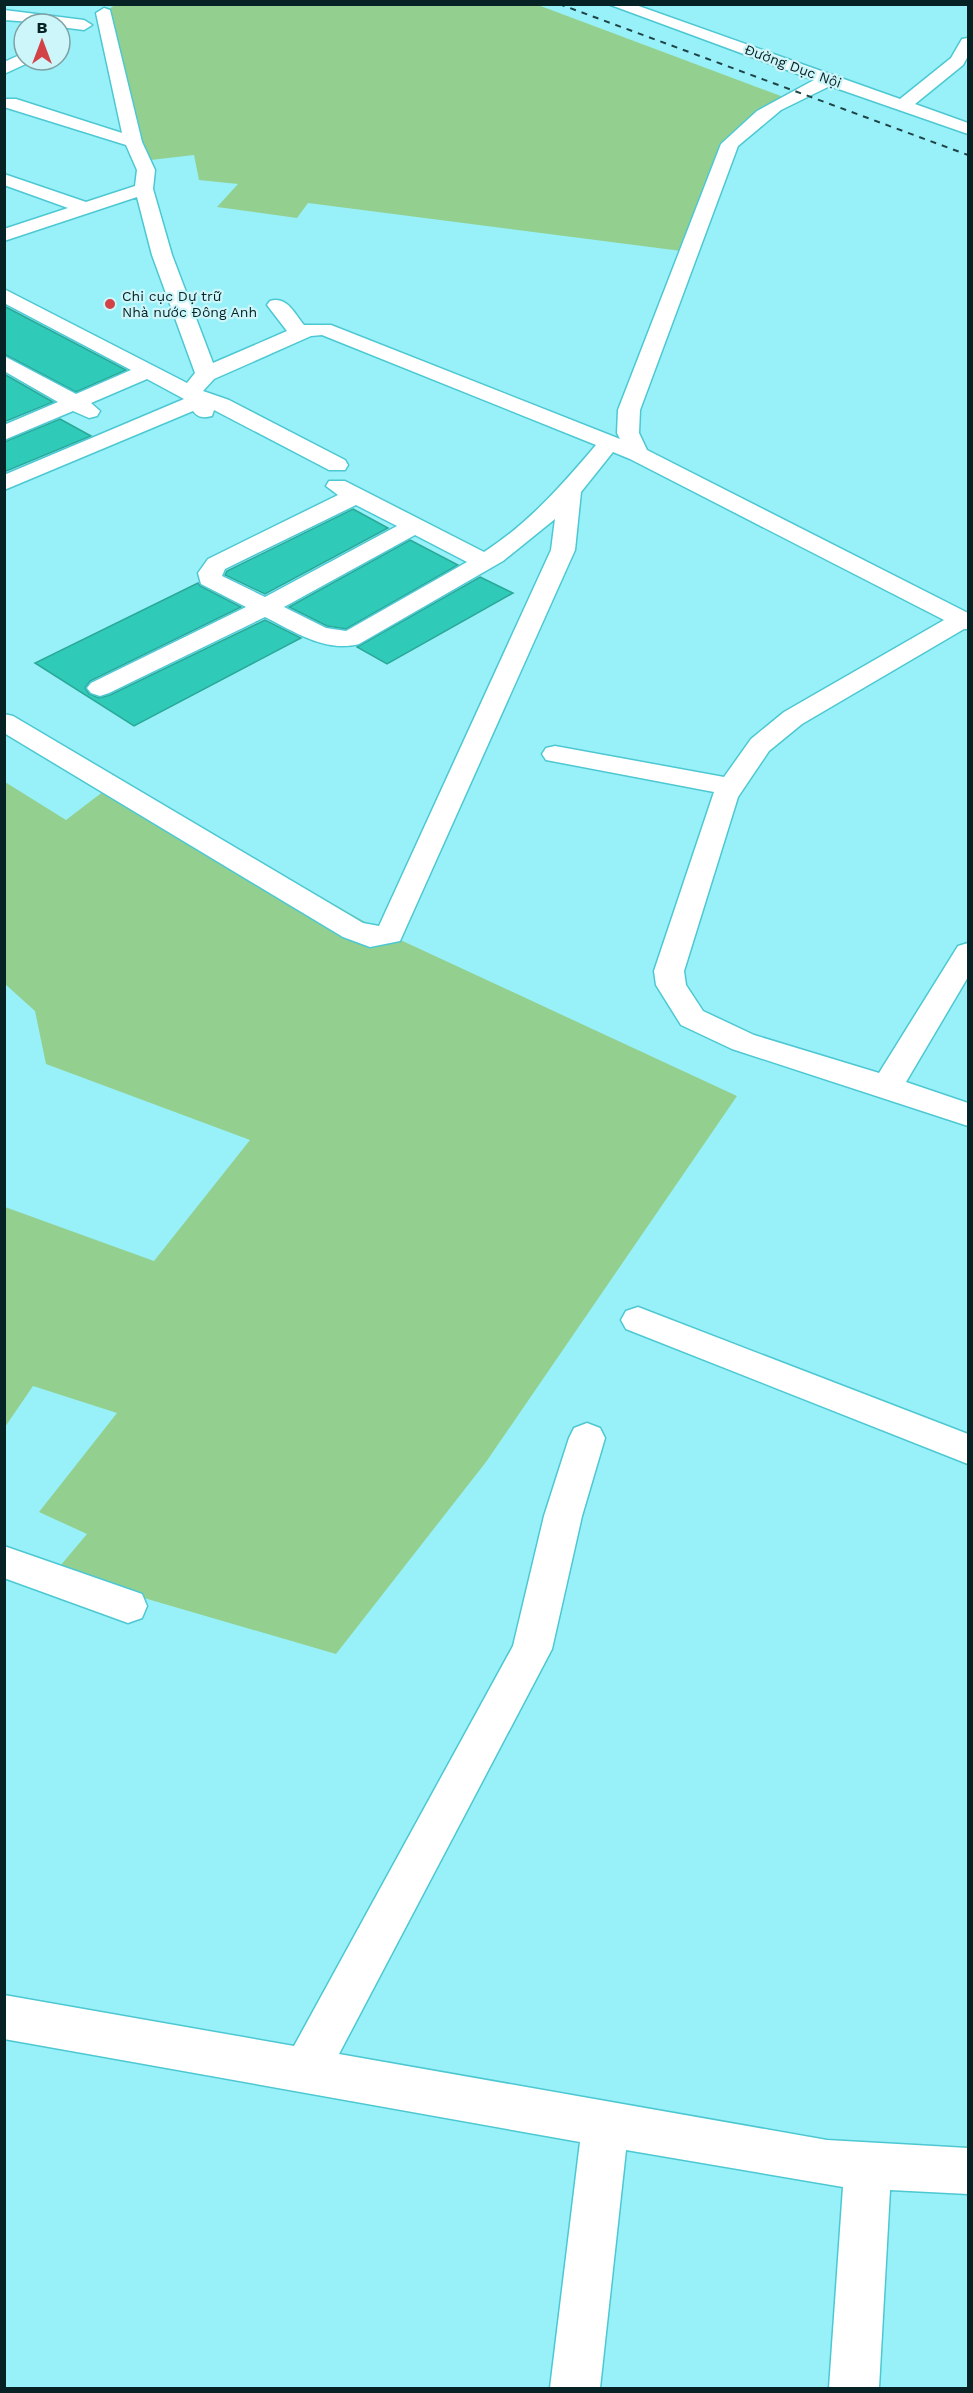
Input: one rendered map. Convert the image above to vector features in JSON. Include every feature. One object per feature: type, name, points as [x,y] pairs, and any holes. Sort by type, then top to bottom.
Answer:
[{"type":"street","name":"Đường Dục Nội","points":[[616,4],[969,129]]},
{"type":"street","points":[[72,32],[110,9],[133,142],[146,170],[144,189],[162,255],[206,374]]},
{"type":"street","points":[[4,15],[84,25]]},
{"type":"street","points":[[902,106],[963,61],[969,43]]},
{"type":"street","points":[[638,454],[628,433],[629,410],[730,144],[742,130],[789,99],[828,80]]},
{"type":"street","points":[[10,103],[133,142]]},
{"type":"street","points":[[4,179],[86,208]]},
{"type":"street","points":[[4,236],[144,189]]},
{"type":"street","points":[[4,295],[148,371],[193,398],[219,424],[485,562]]},
{"type":"street","points":[[277,305],[300,333]]},
{"type":"street","points":[[4,483],[125,431],[193,398],[206,374],[312,328],[324,329],[608,444],[638,454],[966,620]]},
{"type":"street","points":[[4,362],[125,431]]},
{"type":"street","points":[[4,433],[148,371]]},
{"type":"street","points":[[193,398],[221,405],[337,465]]},
{"type":"street","points":[[355,496],[216,564],[210,573],[210,579],[320,635],[350,639],[485,562],[538,523],[570,491],[608,444]]},
{"type":"street","points":[[4,722],[353,930],[370,938],[390,934],[563,550],[570,491]]},
{"type":"street","points":[[100,688],[265,607],[415,526]]},
{"type":"street","points":[[966,620],[794,718],[760,745],[724,796],[669,971],[671,985],[692,1018],[743,1042],[969,1115]]},
{"type":"street","points":[[555,754],[731,786]]},
{"type":"street","points":[[887,1087],[969,953]]},
{"type":"street","points":[[638,1320],[969,1449]]},
{"type":"street","points":[[306,2070],[532,1649],[563,1516],[587,1438]]},
{"type":"street","points":[[4,1562],[128,1605]]},
{"type":"street","points":[[4,2016],[827,2163],[969,2171]]},
{"type":"street","points":[[575,2388],[606,2123]]},
{"type":"street","points":[[854,2388],[868,2165]]},
{"type":"green space","points":[[116,4],[538,5],[789,99],[742,130],[689,252],[308,203],[297,218],[217,207],[238,184],[199,180],[194,155],[142,161],[104,13]]},
{"type":"green space","points":[[117,781],[381,931],[737,1096],[486,1462],[336,1654],[55,1572],[87,1534],[39,1512],[117,1413],[33,1386],[5,1427],[5,1207],[154,1261],[250,1140],[46,1064],[35,1011],[5,984],[5,782],[66,820]]},
{"type":"building","points":[[4,306],[126,370],[76,392],[4,354]]},
{"type":"building","points":[[4,374],[53,402],[4,422]]},
{"type":"building","points":[[60,419],[91,436],[4,472],[4,442]]},
{"type":"building","points":[[353,509],[388,528],[265,594],[225,575],[227,571]]},
{"type":"building","points":[[410,540],[458,565],[346,629],[327,626],[289,607]]},
{"type":"building","points":[[480,577],[513,593],[387,664],[357,647]]},
{"type":"building","points":[[198,583],[241,607],[90,681],[85,688],[89,694],[99,698],[110,695],[265,620],[301,638],[134,726],[35,663]]},
{"type":"railway","points":[[559,4],[968,155]]},
{"type":"place","name":"Chi cục Dự trữ Nhà nước Đông Anh","points":[[110,304]]}]
